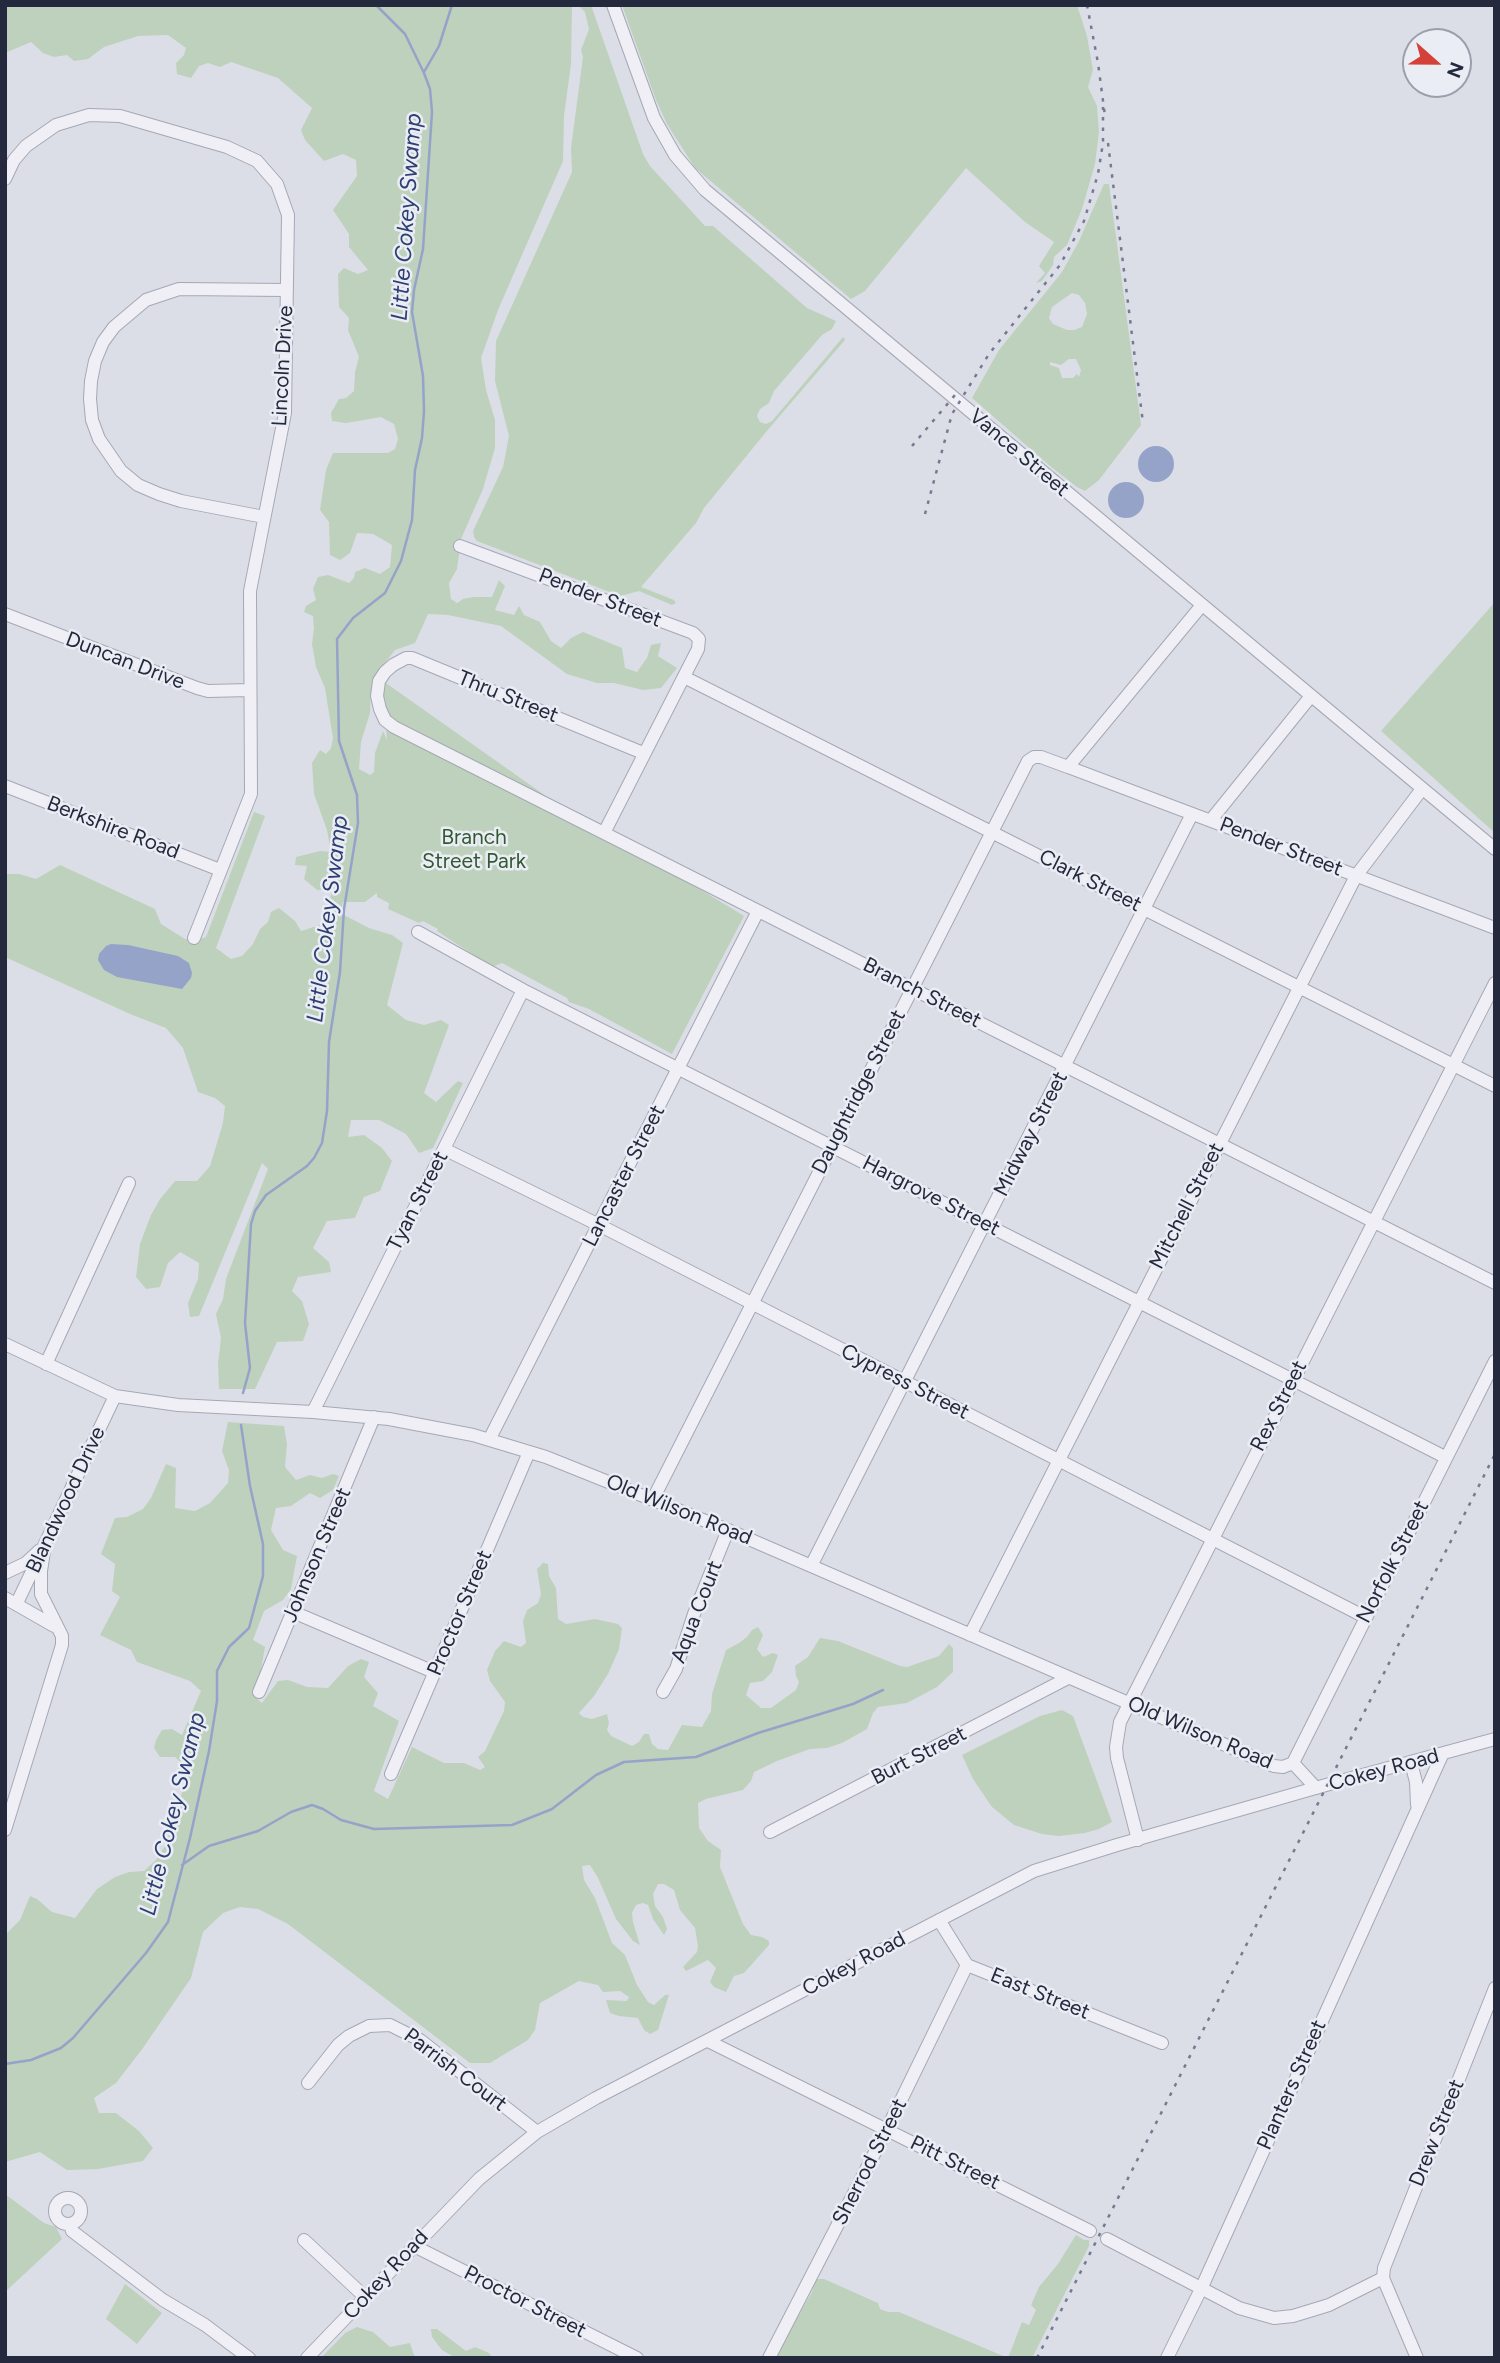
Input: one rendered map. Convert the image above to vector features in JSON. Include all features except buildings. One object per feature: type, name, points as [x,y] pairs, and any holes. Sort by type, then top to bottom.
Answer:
[{"type":"street","name":"Vance Street","points":[[613,5],[654,118],[663,137],[687,172],[727,210],[1495,849]]},
{"type":"street","name":"Lincoln Drive","points":[[5,179],[14,160],[40,134],[56,125],[89,115],[120,116],[227,147],[257,162],[268,171],[284,199],[289,231],[285,413],[250,584],[251,794],[194,938]]},
{"type":"street","points":[[264,517],[170,498],[138,485],[121,471],[108,455],[96,429],[90,399],[91,380],[103,342],[114,327],[146,300],[179,289],[286,290]]},
{"type":"street","name":"Pender Street","points":[[460,546],[693,633],[699,639],[698,649],[684,677]]},
{"type":"street","points":[[1068,767],[1202,605]]},
{"type":"street","name":"Duncan Drive","points":[[5,614],[197,688],[208,691],[249,690]]},
{"type":"street","name":"Thru Street","points":[[379,681],[393,665],[406,657],[412,658],[643,753]]},
{"type":"street","points":[[604,833],[684,677]]},
{"type":"street","name":"Clark Street","points":[[684,677],[1495,1086]]},
{"type":"street","name":"Branch Street","points":[[379,681],[377,696],[380,709],[385,720],[394,727],[1495,1283]]},
{"type":"street","points":[[1211,820],[1311,696]]},
{"type":"street","name":"Daughtridge Street","points":[[653,1499],[1028,761],[1041,757],[1068,767]]},
{"type":"street","name":"Pender Street","points":[[1068,767],[1495,928]]},
{"type":"street","name":"Berkshire Road","points":[[5,786],[220,870]]},
{"type":"street","name":"Mitchell Street","points":[[970,1635],[1356,876],[1422,789]]},
{"type":"street","name":"Midway Street","points":[[811,1566],[1192,814]]},
{"type":"street","name":"Lancaster Street","points":[[489,1440],[758,911]]},
{"type":"street","name":"Hargrove Street","points":[[418,932],[523,990],[1445,1457]]},
{"type":"street","name":"Rex Street","points":[[1138,1840],[1116,1747],[1120,1722],[1495,984]]},
{"type":"street","name":"Tyan Street","points":[[313,1412],[523,990]]},
{"type":"street","name":"Cypress Street","points":[[444,1149],[599,1225],[1365,1617]]},
{"type":"street","points":[[46,1364],[128,1182]]},
{"type":"street","name":"Old Wilson Road","points":[[5,1344],[115,1396],[178,1405],[374,1417],[443,1429],[529,1452],[728,1530],[1274,1766],[1283,1767],[1293,1763],[1316,1788]]},
{"type":"street","name":"Norfolk Street","points":[[1293,1763],[1495,1361]]},
{"type":"street","name":"Blandwood Drive","points":[[11,1601],[45,1545],[115,1396]]},
{"type":"street","name":"Johnson Street","points":[[258,1692],[374,1417]]},
{"type":"street","name":"Proctor Street","points":[[391,1774],[529,1452]]},
{"type":"street","name":"Aqua Court","points":[[663,1692],[676,1669],[728,1530]]},
{"type":"street","points":[[5,1573],[26,1563],[45,1545]]},
{"type":"street","points":[[5,1830],[62,1645],[62,1636],[41,1594],[45,1545]]},
{"type":"street","points":[[11,1601],[57,1628]]},
{"type":"street","points":[[293,1612],[434,1672]]},
{"type":"street","name":"Burt Street","points":[[769,1832],[1068,1678]]},
{"type":"street","name":"Cokey Road","points":[[307,2358],[472,2185],[537,2132],[562,2116],[1034,1871],[1316,1788],[1495,1740]]},
{"type":"street","name":"Planters Street","points":[[1167,2358],[1201,2289],[1443,1755]]},
{"type":"street","name":"Planters Street","points":[[1411,1763],[1418,1791],[1416,1812]]},
{"type":"street","name":"East Street","points":[[939,1920],[967,1965],[1162,2043]]},
{"type":"street","name":"Sherrod Street","points":[[769,2358],[887,2129],[967,1965]]},
{"type":"street","name":"Drew Street","points":[[1383,2278],[1384,2267],[1494,1992]]},
{"type":"street","name":"Parrish Court","points":[[308,2083],[338,2045],[349,2036],[369,2026],[390,2025],[420,2040],[537,2132]]},
{"type":"street","name":"Pitt Street","points":[[708,2041],[1090,2231]]},
{"type":"street","points":[[70,2224],[72,2231],[163,2300],[205,2325],[249,2358]]},
{"type":"street","points":[[1107,2239],[1239,2308],[1274,2318],[1293,2316],[1329,2305],[1383,2278],[1417,2358]]},
{"type":"street","points":[[304,2240],[365,2297]]},
{"type":"street","name":"Proctor Street","points":[[414,2246],[637,2358]]},
{"type":"green space","name":"Branch Street Park","points":[[5,5],[572,5],[571,64],[564,116],[563,161],[498,310],[481,358],[486,390],[495,420],[495,448],[483,489],[461,539],[457,569],[449,583],[451,599],[457,603],[473,597],[492,597],[499,580],[505,586],[495,610],[514,615],[519,606],[524,615],[540,622],[551,641],[561,648],[571,638],[583,632],[622,648],[625,668],[637,672],[647,658],[651,645],[661,643],[658,656],[677,668],[661,688],[643,690],[614,683],[597,683],[567,674],[501,626],[448,615],[428,614],[415,643],[395,650],[377,673],[371,690],[370,713],[361,742],[359,769],[370,775],[374,772],[375,753],[383,731],[387,740],[383,681],[611,842],[642,854],[744,916],[672,1054],[589,1009],[569,1002],[567,998],[502,963],[492,967],[437,931],[438,929],[388,909],[389,903],[377,897],[377,893],[365,902],[343,902],[340,913],[369,928],[392,935],[403,943],[387,1005],[406,1020],[424,1025],[441,1020],[449,1025],[424,1093],[436,1102],[458,1081],[463,1083],[433,1148],[419,1153],[406,1134],[379,1120],[351,1120],[348,1137],[364,1135],[382,1148],[392,1161],[380,1191],[364,1197],[355,1218],[327,1221],[313,1248],[329,1262],[331,1272],[298,1277],[292,1291],[302,1301],[309,1324],[303,1341],[277,1342],[255,1389],[219,1389],[221,1338],[216,1314],[223,1299],[226,1279],[268,1169],[262,1163],[199,1316],[190,1317],[188,1303],[198,1279],[199,1263],[180,1252],[168,1263],[160,1287],[146,1289],[136,1277],[140,1244],[151,1215],[175,1181],[197,1181],[210,1166],[223,1123],[225,1106],[215,1098],[198,1092],[183,1048],[166,1028],[5,957],[5,874],[19,874],[36,879],[60,865],[155,909],[161,924],[185,939],[197,940],[206,937],[254,812],[265,816],[216,948],[231,959],[242,956],[253,944],[260,929],[268,922],[271,912],[279,908],[295,921],[301,931],[320,925],[333,890],[317,890],[304,879],[307,866],[295,865],[296,857],[320,851],[331,852],[327,830],[314,794],[312,763],[320,750],[326,754],[331,748],[333,738],[325,688],[316,667],[312,644],[313,616],[304,612],[306,606],[316,600],[313,589],[318,577],[328,575],[349,583],[355,572],[365,568],[380,574],[390,567],[392,545],[373,534],[357,533],[350,553],[340,560],[330,555],[329,522],[320,510],[326,470],[333,453],[388,453],[395,449],[398,439],[394,424],[381,417],[346,423],[332,421],[331,413],[339,399],[346,398],[354,391],[359,357],[348,330],[349,318],[339,307],[338,274],[344,268],[358,274],[368,270],[349,247],[349,234],[333,210],[357,176],[356,160],[343,154],[324,161],[305,140],[301,130],[312,108],[278,78],[231,62],[220,67],[208,63],[199,66],[191,78],[177,74],[176,63],[184,55],[186,48],[168,35],[138,36],[104,47],[88,59],[74,61],[67,55],[54,57],[43,53],[31,42],[5,53]]},
{"type":"green space","points":[[578,5],[591,5],[643,154],[650,166],[705,226],[713,226],[807,308],[836,321],[832,329],[822,335],[774,391],[769,403],[760,409],[757,416],[760,422],[766,424],[772,421],[843,337],[845,340],[766,432],[704,508],[696,523],[641,587],[674,600],[676,603],[672,605],[639,591],[620,596],[477,541],[473,531],[503,467],[509,436],[495,381],[496,341],[572,172],[571,148],[583,57],[581,50],[589,29],[585,12]]},
{"type":"green space","points":[[622,5],[1077,5],[1087,36],[1093,70],[1088,87],[1097,106],[1099,132],[1095,164],[1082,209],[1067,245],[1054,257],[1053,265],[1042,281],[1036,283],[1045,273],[1039,266],[1054,242],[1025,222],[966,168],[865,291],[851,299],[695,168],[667,124],[656,100]]},
{"type":"green space","points":[[1104,184],[1109,184],[1141,425],[1099,480],[1085,491],[1050,466],[972,398],[999,350],[1062,272]],"holes":[[[1072,293],[1079,295],[1085,303],[1087,314],[1082,327],[1067,330],[1053,324],[1049,318],[1052,307]],[[1069,359],[1076,359],[1081,370],[1079,377],[1077,374],[1073,378],[1062,378],[1059,368],[1050,365],[1050,362],[1061,365]]]},
{"type":"green space","points":[[1495,602],[1495,833],[1381,731]]},
{"type":"green space","points":[[228,1422],[284,1426],[287,1444],[285,1467],[296,1480],[310,1475],[322,1478],[333,1474],[339,1476],[333,1490],[320,1498],[310,1493],[291,1506],[276,1508],[271,1530],[283,1550],[297,1556],[291,1589],[283,1600],[264,1611],[253,1640],[265,1647],[256,1698],[262,1703],[278,1681],[288,1680],[307,1687],[328,1688],[348,1666],[361,1659],[369,1662],[364,1677],[378,1693],[373,1706],[399,1721],[374,1791],[388,1799],[412,1747],[444,1763],[464,1763],[480,1770],[485,1767],[478,1757],[485,1751],[504,1711],[505,1702],[490,1681],[487,1670],[495,1651],[504,1641],[521,1647],[526,1643],[523,1621],[527,1610],[538,1603],[541,1594],[537,1569],[543,1563],[548,1564],[549,1576],[556,1588],[558,1619],[566,1624],[595,1619],[618,1624],[622,1628],[619,1649],[608,1674],[579,1713],[592,1719],[607,1714],[607,1730],[611,1736],[632,1746],[639,1742],[644,1734],[649,1734],[652,1744],[658,1749],[668,1750],[682,1725],[702,1727],[711,1711],[712,1694],[726,1650],[758,1627],[763,1635],[757,1649],[763,1657],[773,1653],[778,1655],[772,1672],[763,1681],[750,1683],[746,1695],[761,1708],[771,1708],[796,1690],[799,1682],[795,1666],[808,1657],[820,1638],[838,1641],[907,1667],[939,1656],[949,1644],[953,1648],[953,1672],[937,1687],[907,1703],[878,1707],[867,1729],[842,1743],[827,1748],[810,1749],[777,1761],[754,1772],[751,1781],[743,1790],[698,1803],[699,1828],[708,1841],[721,1850],[720,1867],[743,1924],[751,1935],[769,1941],[769,1945],[744,1973],[734,1976],[726,1992],[714,1987],[710,1982],[716,1968],[708,1960],[686,1971],[683,1967],[697,1952],[698,1946],[695,1928],[680,1910],[674,1890],[664,1884],[658,1884],[653,1894],[655,1906],[667,1929],[664,1935],[653,1919],[648,1905],[636,1905],[632,1913],[640,1945],[633,1941],[616,1919],[590,1865],[582,1866],[584,1880],[595,1898],[612,1943],[625,1955],[637,1985],[648,2002],[654,2005],[665,1995],[669,1995],[658,2030],[650,2034],[644,2030],[638,2018],[610,2013],[606,2000],[627,2001],[629,1997],[620,1991],[603,1992],[598,1985],[579,1981],[540,2003],[535,2030],[528,2040],[490,2063],[470,2063],[288,1924],[258,1909],[240,1907],[223,1913],[203,1932],[191,1978],[116,2083],[94,2098],[99,2113],[116,2113],[139,2131],[153,2148],[143,2161],[98,2169],[67,2170],[40,2152],[5,2162],[5,1935],[20,1920],[30,1896],[52,1912],[75,1918],[97,1889],[115,1877],[144,1871],[156,1860],[165,1846],[175,1816],[183,1789],[185,1766],[175,1757],[160,1757],[154,1748],[156,1740],[162,1730],[172,1729],[182,1735],[201,1691],[190,1681],[137,1662],[131,1650],[100,1635],[120,1597],[112,1591],[115,1564],[101,1554],[115,1518],[127,1517],[143,1509],[151,1498],[166,1464],[176,1468],[175,1508],[195,1511],[210,1503],[228,1483],[229,1470],[222,1451]]},
{"type":"green space","points":[[1062,1710],[1073,1716],[1112,1822],[1085,1833],[1059,1836],[1014,1825],[992,1807],[973,1779],[962,1755],[1040,1716]]},
{"type":"green space","points":[[5,2194],[44,2223],[56,2227],[62,2239],[5,2292]]},
{"type":"green space","points":[[1076,2235],[1089,2240],[1089,2246],[1032,2358],[1008,2358],[1022,2322],[1029,2325],[1036,2310],[1031,2305],[1039,2287],[1058,2264]]},
{"type":"green space","points":[[816,2279],[824,2279],[878,2303],[880,2309],[899,2312],[1008,2358],[774,2358],[812,2292]]},
{"type":"green space","points":[[125,2284],[162,2313],[137,2344],[106,2319]]},
{"type":"green space","points":[[357,2327],[373,2332],[390,2347],[410,2343],[415,2358],[321,2358],[345,2333]]},
{"type":"green space","points":[[431,2329],[437,2329],[466,2351],[475,2347],[489,2353],[492,2358],[456,2358],[442,2350],[432,2337]]},
{"type":"water","points":[[1156,446],[1169,451],[1174,464],[1169,477],[1156,482],[1143,477],[1138,464],[1143,451]]},
{"type":"water","points":[[1126,482],[1139,487],[1144,500],[1139,513],[1126,518],[1113,513],[1108,500],[1113,487]]},
{"type":"water","points":[[111,944],[178,956],[189,963],[191,978],[182,989],[117,977],[104,970],[98,960],[99,954]]},
{"type":"waterway","name":"Little Cokey Swamp","points":[[243,1393],[250,1368],[245,1323],[251,1224],[255,1211],[266,1195],[314,1158],[322,1143],[327,1111],[329,1042],[340,972],[344,909],[358,823],[357,795],[339,741],[337,639],[353,618],[385,593],[401,561],[412,520],[415,470],[422,438],[423,376],[412,312],[423,249],[432,112],[430,89],[405,34],[376,5]]},
{"type":"waterway","points":[[424,72],[439,46],[452,5]]},
{"type":"waterway","name":"Little Cokey Swamp","points":[[5,2064],[31,2060],[61,2048],[73,2038],[146,1953],[168,1922],[209,1751],[217,1701],[217,1671],[229,1647],[249,1628],[263,1576],[263,1544],[250,1486],[241,1425]]},
{"type":"waterway","points":[[182,1865],[209,1846],[258,1831],[291,1812],[312,1805],[341,1820],[374,1829],[512,1825],[552,1809],[596,1775],[624,1762],[696,1757],[758,1733],[853,1704],[883,1690]]},
{"type":"railway","points":[[1087,5],[1105,116]]},
{"type":"railway","points":[[925,514],[952,414],[989,354],[1060,265],[1084,221],[1098,174],[1103,143],[1103,107]]},
{"type":"railway","points":[[1108,143],[1143,423]]},
{"type":"railway","points":[[912,446],[955,395]]},
{"type":"railway","points":[[1037,2358],[1495,1454]]}]
